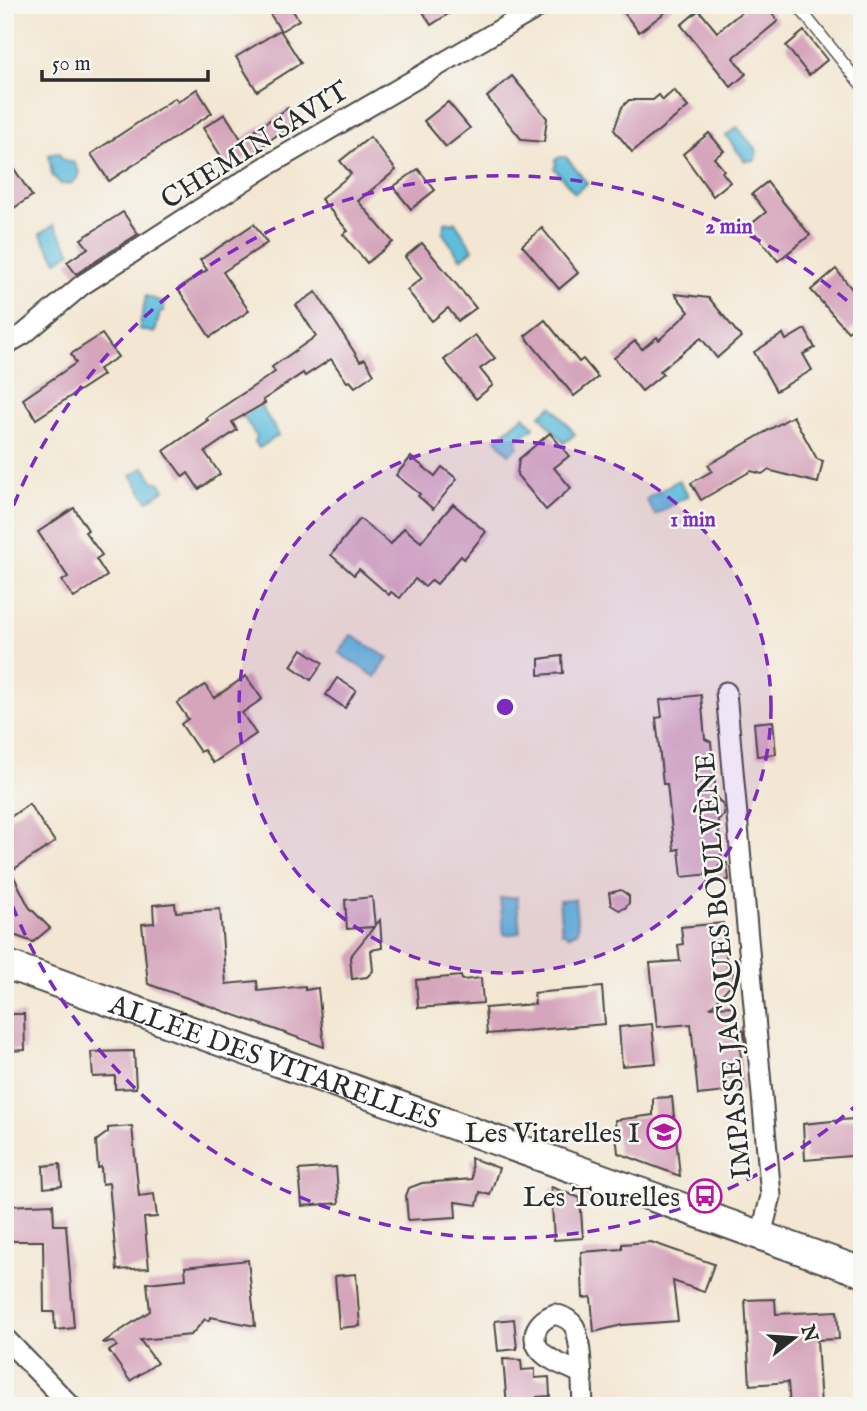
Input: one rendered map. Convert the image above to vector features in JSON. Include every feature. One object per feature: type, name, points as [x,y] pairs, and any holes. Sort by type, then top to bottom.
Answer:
[{"type":"main road","name":"ALLÉE DES VITARELLES","points":[[5,964],[862,1272]]},
{"type":"street","name":"CHEMIN SAVIT","points":[[5,345],[24,334],[82,285],[270,164],[542,5]]},
{"type":"street","name":"IMPASSE JACQUES BOULVÈNE","points":[[726,692],[771,1196],[761,1235]]},
{"type":"street","points":[[5,1338],[71,1406]]},
{"type":"street","points":[[581,1374],[583,1406]]},
{"type":"lane","points":[[797,5],[862,86]]},
{"type":"water","points":[[737,127],[757,151],[755,160],[745,161],[726,136]]},
{"type":"water","points":[[59,152],[62,159],[74,163],[79,172],[71,183],[61,184],[52,175],[49,155]]},
{"type":"water","points":[[566,157],[587,183],[575,193],[554,168],[555,160]]},
{"type":"water","points":[[448,222],[455,222],[473,249],[461,259],[442,232]]},
{"type":"water","points":[[54,225],[71,252],[57,261],[40,234]]},
{"type":"water","points":[[146,296],[165,303],[155,333],[139,329]]},
{"type":"water","points":[[255,397],[279,435],[259,448],[255,442],[257,437],[238,409]]},
{"type":"water","points":[[552,406],[575,434],[564,443],[540,415]]},
{"type":"water","points":[[524,416],[534,427],[516,441],[519,446],[509,454],[496,439]]},
{"type":"water","points":[[144,467],[154,482],[159,482],[165,489],[148,501],[131,475]]},
{"type":"water","points":[[679,480],[688,496],[655,515],[646,499]]},
{"type":"water","points":[[351,635],[388,658],[376,677],[339,653]]},
{"type":"water","points":[[517,897],[520,933],[504,935],[500,898]]},
{"type":"water","points":[[575,899],[578,931],[568,936],[562,933],[559,900]]},
{"type":"building","points":[[283,5],[289,5],[299,20],[281,31],[270,14]]},
{"type":"building","points":[[419,5],[462,5],[431,25]]},
{"type":"building","points":[[618,5],[675,5],[639,32]]},
{"type":"building","points":[[750,5],[765,5],[778,21],[733,58],[746,74],[731,87],[681,25],[699,10],[717,32]]},
{"type":"building","points":[[280,30],[301,63],[257,91],[236,57]]},
{"type":"building","points":[[804,31],[827,60],[809,75],[786,46]]},
{"type":"building","points":[[512,76],[547,118],[544,142],[522,140],[487,97]]},
{"type":"building","points":[[197,89],[212,113],[109,181],[91,154],[175,98],[178,102]]},
{"type":"building","points":[[674,90],[688,107],[632,152],[614,130],[622,107],[629,100],[653,100],[659,95],[663,100]]},
{"type":"building","points":[[448,102],[470,128],[446,147],[424,121]]},
{"type":"building","points":[[288,108],[296,121],[230,170],[203,128],[225,114],[241,139]]},
{"type":"building","points":[[709,133],[724,151],[714,158],[730,182],[713,196],[683,154]]},
{"type":"building","points":[[370,137],[396,170],[358,201],[393,242],[367,263],[343,234],[348,231],[321,199],[351,174],[340,161]]},
{"type":"building","points":[[5,155],[32,196],[5,214]]},
{"type":"building","points":[[418,169],[435,190],[411,209],[393,187]]},
{"type":"building","points":[[767,182],[810,235],[778,261],[749,226],[766,212],[752,194]]},
{"type":"building","points":[[123,212],[138,234],[76,274],[67,262],[88,248],[81,239]]},
{"type":"building","points":[[254,224],[267,243],[223,272],[249,311],[210,337],[178,289],[207,270],[200,260]]},
{"type":"building","points":[[542,228],[578,273],[559,289],[522,245]]},
{"type":"building","points":[[422,243],[476,308],[458,321],[448,308],[432,321],[407,290],[422,278],[405,257]]},
{"type":"building","points":[[836,269],[862,302],[862,321],[848,332],[811,290]]},
{"type":"building","points":[[316,292],[360,361],[365,359],[374,374],[355,387],[350,381],[347,382],[331,359],[305,376],[303,373],[263,400],[265,403],[232,422],[237,430],[205,452],[220,474],[199,489],[188,473],[183,477],[164,451],[208,420],[206,418],[275,372],[272,367],[316,336],[296,305]]},
{"type":"building","points":[[675,294],[709,298],[741,337],[717,358],[701,338],[660,371],[663,374],[642,391],[614,358],[635,341],[642,349],[657,337],[659,340],[689,312]]},
{"type":"building","points":[[545,320],[579,362],[583,359],[598,377],[574,396],[525,336]]},
{"type":"building","points":[[805,329],[815,348],[803,354],[812,370],[776,391],[754,352],[783,334],[786,340]]},
{"type":"building","points":[[102,334],[118,357],[99,369],[103,375],[36,419],[23,399],[76,363],[71,354]]},
{"type":"building","points":[[475,335],[495,358],[480,369],[493,385],[476,399],[444,360]]},
{"type":"building","points":[[793,416],[817,459],[823,461],[818,483],[768,470],[762,474],[751,471],[701,500],[691,483],[712,471],[708,465]]},
{"type":"building","points":[[550,433],[569,456],[554,468],[571,488],[546,510],[517,475],[519,459]]},
{"type":"building","points":[[411,457],[435,476],[442,467],[457,479],[433,509],[418,496],[420,494],[396,475]]},
{"type":"building","points":[[453,504],[486,532],[464,559],[461,556],[437,584],[432,580],[425,587],[415,579],[400,598],[391,592],[389,595],[359,569],[354,575],[331,555],[360,519],[391,544],[404,528],[421,542]]},
{"type":"building","points":[[74,508],[88,530],[85,532],[102,555],[96,559],[107,576],[74,598],[62,581],[68,577],[38,532]]},
{"type":"building","points":[[302,649],[323,663],[311,680],[291,666]]},
{"type":"building","points":[[562,656],[563,673],[539,675],[539,659]]},
{"type":"building","points":[[246,676],[262,699],[242,713],[256,734],[213,763],[204,750],[200,752],[181,724],[188,719],[177,703],[205,685],[214,698]]},
{"type":"building","points":[[337,678],[356,690],[345,708],[326,695]]},
{"type":"building","points":[[701,695],[705,739],[711,742],[716,797],[723,805],[724,815],[718,820],[722,863],[727,863],[729,880],[710,882],[710,874],[682,877],[679,849],[674,850],[667,784],[663,784],[656,718],[662,717],[660,700]]},
{"type":"building","points":[[773,721],[776,754],[757,756],[754,723]]},
{"type":"building","points":[[29,804],[55,842],[11,871],[29,907],[50,928],[33,942],[5,932],[5,821]]},
{"type":"building","points":[[621,890],[629,896],[629,903],[619,910],[611,905],[609,893]]},
{"type":"building","points":[[372,897],[375,926],[380,920],[382,948],[371,950],[373,971],[367,977],[352,979],[350,957],[374,927],[347,929],[345,900]]},
{"type":"building","points":[[175,903],[176,912],[220,909],[226,984],[257,981],[258,991],[305,986],[305,990],[318,988],[324,1047],[148,984],[142,924],[154,923],[153,905]]},
{"type":"building","points":[[723,923],[727,966],[733,970],[734,981],[711,1007],[736,1006],[738,1027],[744,1031],[745,1043],[740,1047],[744,1090],[698,1095],[691,1024],[657,1027],[650,963],[680,961],[678,945],[683,944],[681,927]]},
{"type":"building","points":[[461,976],[462,980],[481,978],[483,1003],[418,1008],[416,980]]},
{"type":"building","points":[[602,987],[605,1024],[487,1034],[485,1008],[535,1004],[534,993]]},
{"type":"building","points":[[5,1014],[24,1014],[25,1050],[5,1051]]},
{"type":"building","points":[[652,1024],[656,1063],[622,1066],[619,1027]]},
{"type":"building","points":[[134,1051],[136,1088],[115,1089],[115,1076],[93,1077],[91,1052]]},
{"type":"building","points":[[672,1097],[680,1176],[618,1153],[616,1134],[615,1120],[653,1115],[653,1098]]},
{"type":"building","points":[[862,1118],[862,1155],[805,1160],[803,1124]]},
{"type":"building","points":[[132,1126],[139,1196],[154,1194],[157,1217],[144,1218],[149,1268],[117,1270],[109,1183],[102,1184],[96,1141],[108,1132],[108,1128]]},
{"type":"building","points":[[471,1158],[499,1168],[490,1195],[480,1192],[477,1205],[455,1202],[456,1217],[408,1220],[406,1196],[409,1188],[422,1183],[472,1179]]},
{"type":"building","points":[[60,1164],[62,1186],[44,1188],[43,1166]]},
{"type":"building","points":[[336,1167],[339,1203],[302,1206],[299,1170]]},
{"type":"building","points":[[551,1187],[580,1198],[583,1238],[554,1240]]},
{"type":"building","points":[[53,1204],[54,1225],[66,1225],[74,1328],[55,1330],[54,1312],[44,1312],[43,1241],[5,1241],[5,1206]]},
{"type":"building","points":[[651,1242],[714,1264],[704,1292],[673,1281],[678,1321],[622,1325],[594,1332],[591,1297],[583,1298],[581,1252],[622,1249],[622,1244]]},
{"type":"building","points":[[248,1260],[255,1326],[211,1317],[208,1321],[205,1319],[191,1335],[140,1340],[157,1363],[130,1381],[109,1351],[117,1346],[114,1342],[102,1343],[150,1311],[147,1283],[186,1279],[185,1267]]},
{"type":"building","points":[[356,1274],[360,1326],[339,1328],[335,1276]]},
{"type":"building","points":[[775,1299],[776,1314],[837,1311],[839,1339],[817,1340],[821,1406],[790,1406],[788,1382],[750,1385],[745,1300]]},
{"type":"building","points":[[514,1319],[517,1349],[498,1351],[495,1321]]},
{"type":"building","points":[[503,1359],[521,1360],[522,1370],[535,1369],[535,1378],[549,1377],[550,1396],[537,1397],[538,1406],[507,1406]]},
{"type":"place","name":"Les Vitarelles I","points":[[664,1132]]},
{"type":"place","name":"Les Tourelles","points":[[705,1196]]}]
